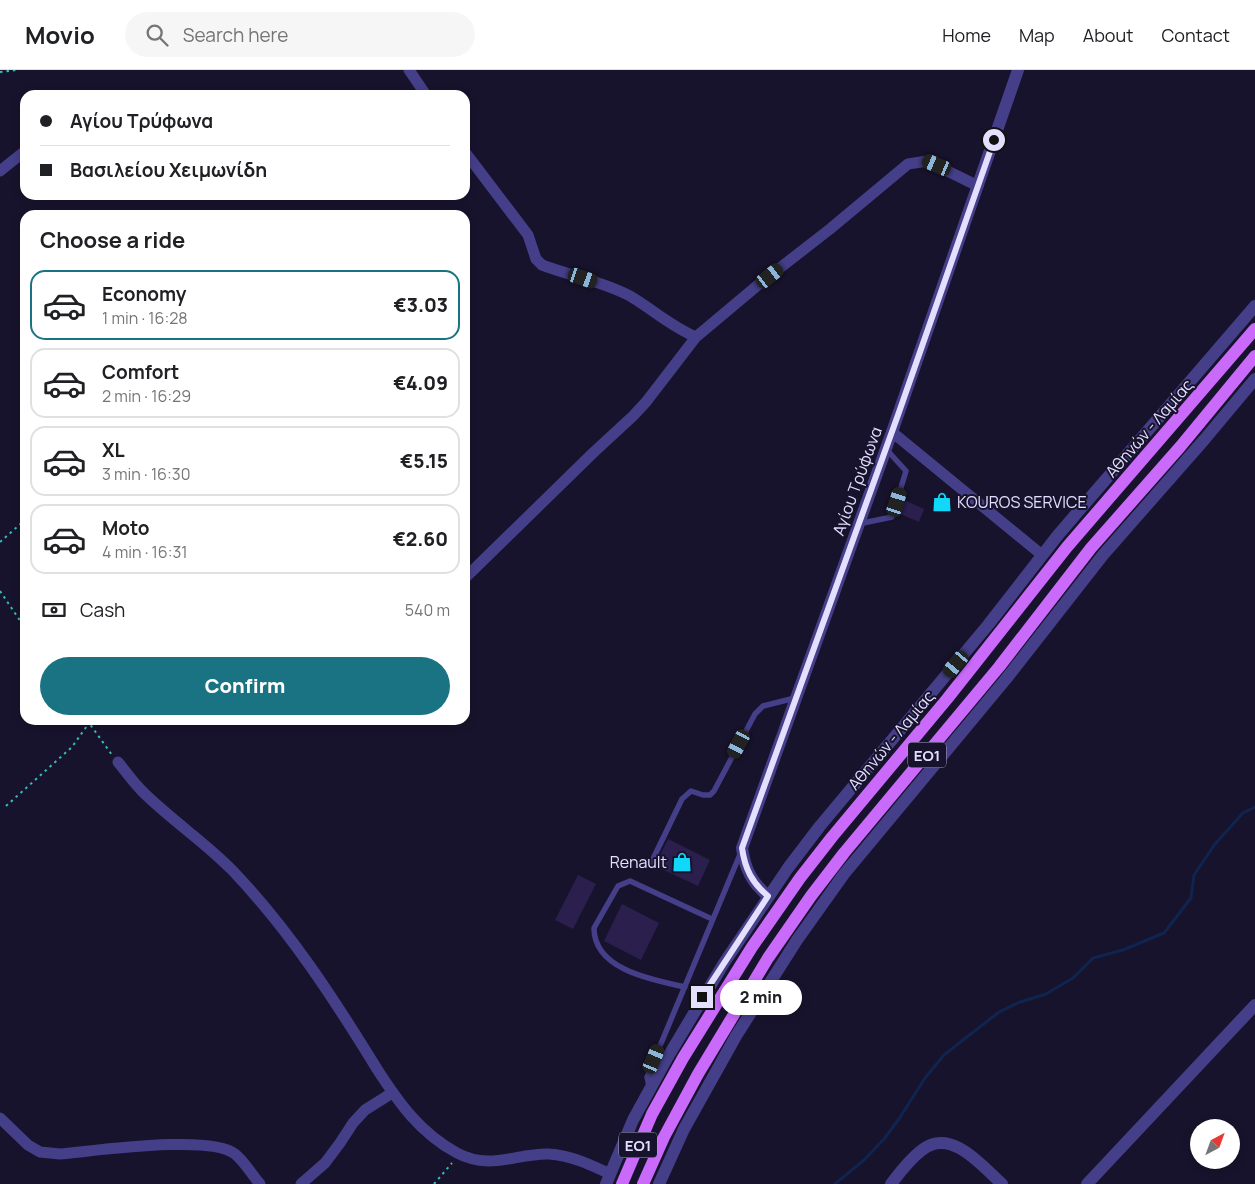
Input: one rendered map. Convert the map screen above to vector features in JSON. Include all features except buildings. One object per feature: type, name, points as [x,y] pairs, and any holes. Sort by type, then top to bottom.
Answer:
[{"type":"main road","name":"Αθηνών - Λαμίας","points":[[622,1184],[652,1114],[683,1058],[756,940],[800,878],[953,692],[1067,547],[1255,329]]},
{"type":"main road","name":"ΕΟ1","points":[[643,1184],[671,1121],[703,1065],[768,958],[811,896],[844,853],[999,667],[1091,548],[1180,447],[1255,356]]},
{"type":"street","points":[[409,70],[423,90]]},
{"type":"street","name":"Αγίου Τρύφωνα","points":[[742,848],[886,449],[1018,70]]},
{"type":"street","points":[[0,172],[20,155]]},
{"type":"street","points":[[470,159],[528,235],[536,259],[542,265],[611,287],[696,337]]},
{"type":"street","points":[[470,573],[553,491],[633,416],[696,337],[908,164],[927,161],[978,186]]},
{"type":"street","points":[[118,762],[143,792],[232,871],[286,931],[364,1047],[392,1093],[424,1130],[458,1153],[469,1158],[501,1161],[550,1154],[590,1165],[608,1179],[633,1120],[650,1088],[714,979],[768,896],[820,826],[972,644],[1074,515],[1138,444],[1255,306]]},
{"type":"street","points":[[660,1184],[684,1129],[736,1036],[797,940],[844,874],[1001,686],[1103,555],[1255,379]]},
{"type":"street","points":[[892,432],[1042,555]]},
{"type":"street","points":[[742,848],[745,865],[751,878],[768,896]]},
{"type":"street","points":[[1087,1184],[1255,1005]]},
{"type":"street","points":[[301,1184],[325,1163],[364,1110],[392,1093]]},
{"type":"street","points":[[0,1118],[28,1145],[40,1152],[60,1154],[185,1144],[219,1146],[235,1154],[260,1184]]},
{"type":"street","points":[[891,1184],[922,1150],[928,1145],[940,1142],[952,1143],[961,1148],[1002,1184]]},
{"type":"lane","points":[[858,524],[892,517],[906,471],[886,449]]},
{"type":"lane","points":[[651,863],[682,799],[691,791],[710,795],[714,791],[755,714],[763,706],[795,698]]},
{"type":"lane","points":[[650,1088],[647,1077],[742,848]]},
{"type":"lane","points":[[684,987],[644,978],[624,970],[597,945],[594,928],[618,886],[630,881],[712,919]]},
{"type":"path","points":[[0,72],[16,70]]},
{"type":"path","points":[[0,542],[20,524]]},
{"type":"path","points":[[0,591],[20,621]]},
{"type":"path","points":[[6,806],[72,747],[88,725]]},
{"type":"path","points":[[90,725],[118,762]]},
{"type":"path","points":[[434,1184],[458,1153]]},
{"type":"waterway","points":[[835,1184],[864,1160],[884,1139],[925,1078],[944,1055],[999,1012],[1020,1002],[1046,994],[1073,978],[1093,958],[1123,950],[1164,933],[1191,898],[1194,875],[1215,844],[1243,813],[1255,807]]},
{"type":"place","name":"KOUROS SERVICE","points":[[942,502]]},
{"type":"place","name":"Renault","points":[[682,862]]},
{"type":"route","points":[[702,997],[768,896],[751,878],[745,865],[742,848],[898,415],[994,140]]}]
